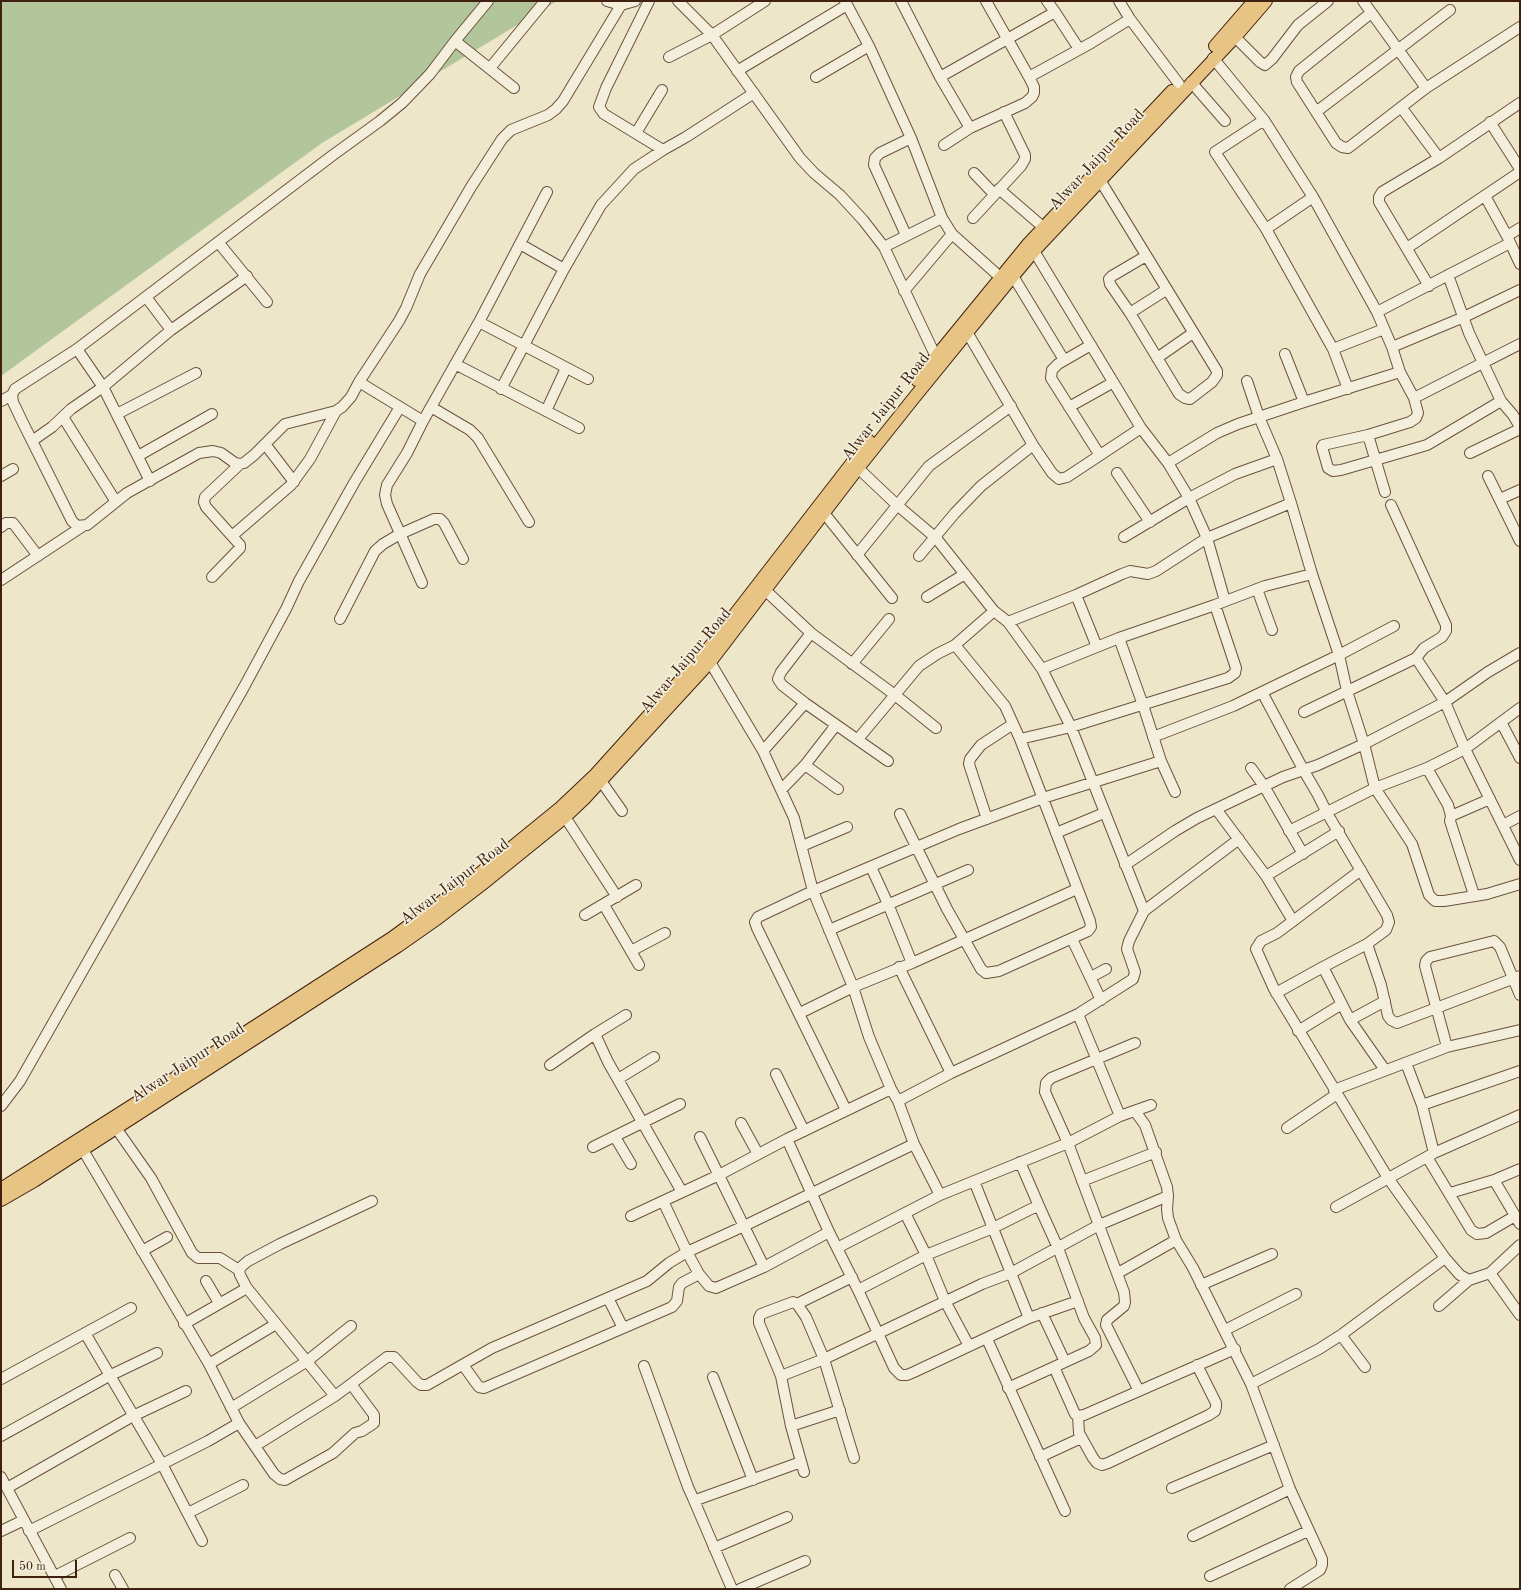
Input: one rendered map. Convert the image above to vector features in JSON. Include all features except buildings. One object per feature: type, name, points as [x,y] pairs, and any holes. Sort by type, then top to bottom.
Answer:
[{"type":"main road","name":"Alwar Jaipur Road","points":[[1,1189],[101,1132],[392,938],[497,860],[559,809],[596,774],[705,652],[1000,277],[1043,227],[1209,53],[1254,1]]},
{"type":"main road","name":"Alwar Jaipur Road","points":[[1,1200],[83,1150],[101,1132],[116,1128],[398,946],[481,885],[565,817],[601,781],[710,662],[858,468],[1034,251],[1213,58],[1235,37],[1266,1]]},
{"type":"street","points":[[1,402],[12,395],[15,389],[77,348],[146,297],[402,103],[430,74],[488,1]]},
{"type":"street","points":[[490,68],[545,1]]},
{"type":"street","points":[[607,1],[621,5],[635,1]]},
{"type":"street","points":[[649,1],[599,107],[604,114],[663,150]]},
{"type":"street","points":[[678,1],[712,35],[800,158],[814,173],[840,195],[863,220],[884,247],[936,357]]},
{"type":"street","points":[[669,57],[712,35],[765,1]]},
{"type":"street","points":[[901,1],[940,77],[970,128]]},
{"type":"street","points":[[944,145],[970,128],[1025,103],[1034,93],[1034,87],[1029,77],[986,1]]},
{"type":"street","points":[[1047,1],[1079,49]]},
{"type":"street","points":[[1118,1],[1179,84]]},
{"type":"street","points":[[1235,37],[1260,62],[1265,64],[1272,59],[1298,25],[1328,1]]},
{"type":"street","points":[[1363,1],[1397,50],[1426,88]]},
{"type":"street","points":[[737,71],[846,3],[869,46],[911,138],[942,218],[952,234],[1000,277]]},
{"type":"street","points":[[232,536],[294,482],[310,459],[336,411],[351,397],[359,382],[399,321],[420,274],[471,187],[502,139],[511,130],[548,115],[556,109],[563,101],[621,5]]},
{"type":"street","points":[[1316,112],[1450,10]]},
{"type":"street","points":[[940,77],[1008,40],[1055,12]]},
{"type":"street","points":[[1371,13],[1297,74],[1298,82],[1316,112],[1336,143],[1342,148],[1348,148],[1401,107],[1418,96],[1426,88],[1520,27]]},
{"type":"street","points":[[1029,77],[1130,19]]},
{"type":"street","points":[[455,41],[514,88]]},
{"type":"street","points":[[816,77],[869,46]]},
{"type":"street","points":[[1213,58],[1264,120],[1313,197],[1377,312],[1392,347],[1400,372],[1414,398],[1418,413],[1416,418],[1410,422],[1368,435],[1323,445],[1322,447],[1328,468],[1333,471],[1377,461],[1427,445],[1501,401]]},
{"type":"street","points":[[1191,82],[1225,121]]},
{"type":"street","points":[[636,133],[662,90]]},
{"type":"street","points":[[501,389],[564,269],[600,205],[634,169],[754,93]]},
{"type":"street","points":[[1429,286],[1379,202],[1379,197],[1382,192],[1439,158],[1520,103]]},
{"type":"street","points":[[1401,107],[1439,158]]},
{"type":"street","points":[[973,218],[1026,159],[1004,112]]},
{"type":"street","points":[[1264,120],[1215,152],[1266,229],[1333,349],[1348,389]]},
{"type":"street","points":[[1407,248],[1520,171],[1490,122]]},
{"type":"street","points":[[906,235],[874,165],[875,158],[880,153],[911,138]]},
{"type":"street","points":[[974,173],[1043,227]]},
{"type":"street","points":[[1100,180],[1217,371],[1217,375],[1212,382],[1190,398],[1185,398],[1179,394],[1130,313],[1110,284],[1109,279],[1112,276],[1146,256]]},
{"type":"street","points":[[422,583],[387,504],[385,495],[387,485],[407,453],[423,421],[479,322],[547,192]]},
{"type":"street","points":[[1485,196],[1520,264]]},
{"type":"street","points":[[1266,229],[1313,197]]},
{"type":"street","points":[[884,247],[942,218]]},
{"type":"street","points":[[1377,312],[1429,286],[1508,240],[1520,228]]},
{"type":"street","points":[[904,291],[952,234]]},
{"type":"street","points":[[218,242],[267,302]]},
{"type":"street","points":[[520,244],[564,269]]},
{"type":"street","points":[[1034,251],[1091,345],[1112,383],[1141,428],[1168,463],[1189,498],[1207,538],[1225,601]]},
{"type":"street","points":[[1448,275],[1469,333],[1501,401],[1517,413],[1520,428],[1470,453]]},
{"type":"street","points":[[32,441],[47,431],[71,409],[103,387],[171,330],[247,276]]},
{"type":"street","points":[[1013,276],[1064,360]]},
{"type":"street","points":[[1130,313],[1166,290]]},
{"type":"street","points":[[1392,347],[1520,290]]},
{"type":"street","points":[[146,297],[171,330]]},
{"type":"street","points":[[479,322],[588,378]]},
{"type":"street","points":[[1333,349],[1384,329]]},
{"type":"street","points":[[967,332],[1011,406],[1032,445],[1052,473],[1059,479],[1066,477],[1099,454],[1141,428]]},
{"type":"street","points":[[1157,358],[1193,333]]},
{"type":"street","points":[[1414,398],[1520,344]]},
{"type":"street","points":[[1091,345],[1058,364],[1052,370],[1051,378],[1099,454]]},
{"type":"street","points":[[77,348],[103,387],[150,480]]},
{"type":"street","points":[[1284,354],[1304,402]]},
{"type":"street","points":[[456,364],[501,389],[579,428]]},
{"type":"street","points":[[546,411],[566,368]]},
{"type":"street","points":[[1168,463],[1217,433],[1304,402],[1400,372]]},
{"type":"street","points":[[117,414],[196,373]]},
{"type":"street","points":[[1247,380],[1259,417],[1277,459],[1312,574],[1339,655],[1347,691],[1364,744],[1375,788],[1412,844],[1429,895],[1435,901],[1444,901],[1487,894],[1520,884]]},
{"type":"street","points":[[359,382],[423,421]]},
{"type":"street","points":[[1070,407],[1112,383]]},
{"type":"street","points":[[12,395],[13,402],[32,441],[72,521],[77,526],[87,526],[127,493],[199,453],[206,451],[221,453],[235,463],[240,464]]},
{"type":"street","points":[[857,555],[922,473],[935,461],[1011,406]]},
{"type":"street","points":[[1,1106],[20,1081],[244,687],[286,609],[299,581],[354,482],[400,407]]},
{"type":"street","points":[[431,407],[470,430],[478,438],[529,522]]},
{"type":"street","points":[[212,577],[240,548],[240,545],[206,507],[204,502],[205,497],[240,464],[244,463],[254,455],[285,424],[336,411]]},
{"type":"street","points":[[138,456],[212,414]]},
{"type":"street","points":[[63,417],[116,502]]},
{"type":"street","points":[[1368,435],[1385,492]]},
{"type":"street","points":[[265,444],[294,482]]},
{"type":"street","points":[[919,556],[936,538],[955,513],[982,486],[1032,445]]},
{"type":"street","points":[[1124,537],[1189,498],[1235,474],[1277,459]]},
{"type":"street","points":[[858,468],[897,505],[936,538],[994,611],[1008,622],[1042,669],[1071,727],[1144,911]]},
{"type":"street","points":[[1,476],[13,469]]},
{"type":"street","points":[[1117,473],[1150,522]]},
{"type":"street","points":[[1488,476],[1520,541]]},
{"type":"street","points":[[1500,499],[1520,490]]},
{"type":"street","points":[[1008,622],[1076,595],[1126,572],[1130,571],[1148,574],[1156,571],[1207,538],[1291,503]]},
{"type":"street","points":[[1304,712],[1416,658],[1424,648],[1442,637],[1446,631],[1446,624],[1391,504]]},
{"type":"street","points":[[824,513],[892,598]]},
{"type":"street","points":[[340,619],[376,551],[383,544],[400,534],[434,519],[440,519],[444,523],[463,559]]},
{"type":"street","points":[[1,527],[6,523],[13,523],[38,556]]},
{"type":"street","points":[[1,580],[83,526]]},
{"type":"street","points":[[927,597],[965,574]]},
{"type":"street","points":[[1042,669],[1119,638],[1257,589],[1312,574]]},
{"type":"street","points":[[1257,589],[1272,630]]},
{"type":"street","points":[[765,590],[810,633],[895,695],[936,728]]},
{"type":"street","points":[[1076,595],[1097,647]]},
{"type":"street","points":[[1020,740],[1071,727],[1228,678],[1235,673],[1236,668],[1215,605]]},
{"type":"street","points":[[858,739],[919,666],[954,645],[994,611]]},
{"type":"street","points":[[852,664],[889,619]]},
{"type":"street","points":[[1153,737],[1233,706],[1339,655],[1394,626]]},
{"type":"street","points":[[810,633],[781,672],[778,679],[782,686],[804,703],[888,760]]},
{"type":"street","points":[[1119,638],[1161,761],[1175,792]]},
{"type":"street","points":[[900,814],[934,885],[981,969],[986,973],[999,971],[1088,931],[1091,926],[1090,921],[1013,724],[1004,706],[954,645]]},
{"type":"street","points":[[1125,865],[1174,831],[1216,809],[1264,786],[1304,771],[1364,744],[1445,702],[1488,672],[1520,653]]},
{"type":"street","points":[[1416,658],[1445,702],[1465,749],[1520,860]]},
{"type":"street","points":[[710,662],[763,751],[794,818],[814,891],[853,987],[869,1037],[891,1089],[898,1101],[914,1144],[940,1196]]},
{"type":"street","points":[[1262,692],[1327,813],[1339,831],[1387,915],[1389,922],[1386,930],[1367,944],[1276,993]]},
{"type":"street","points":[[763,751],[804,703]]},
{"type":"street","points":[[1289,831],[1375,788],[1427,768],[1465,749],[1520,708]]},
{"type":"street","points":[[1501,722],[1520,758]]},
{"type":"street","points":[[987,819],[969,764],[970,759],[981,745],[1013,724]]},
{"type":"street","points":[[781,790],[805,764],[836,725]]},
{"type":"street","points":[[846,1110],[755,922],[758,917],[814,891],[959,829],[1043,798],[1161,761]]},
{"type":"street","points":[[805,764],[838,790]]},
{"type":"street","points":[[1251,768],[1264,786],[1302,854]]},
{"type":"street","points":[[1427,768],[1448,805],[1451,816],[1450,821],[1474,895]]},
{"type":"street","points":[[601,781],[622,811]]},
{"type":"street","points":[[1451,816],[1490,799]]},
{"type":"street","points":[[1216,809],[1266,876],[1294,921]]},
{"type":"street","points":[[1056,833],[1104,813]]},
{"type":"street","points":[[1502,825],[1520,816]]},
{"type":"street","points":[[565,817],[617,897]]},
{"type":"street","points":[[802,846],[847,827]]},
{"type":"street","points":[[1266,876],[1339,831]]},
{"type":"street","points":[[898,1101],[951,1073],[1078,1014],[1133,979],[1135,972],[1127,949],[1129,941],[1144,911],[1239,839]]},
{"type":"street","points":[[871,867],[912,963]]},
{"type":"street","points":[[829,930],[968,870]]},
{"type":"street","points":[[1361,870],[1294,921],[1277,933],[1261,941],[1256,949],[1276,993],[1388,1178],[1445,1258],[1460,1275],[1469,1280]]},
{"type":"street","points":[[585,915],[636,885]]},
{"type":"street","points":[[800,1014],[853,987],[912,963],[964,938],[1077,889]]},
{"type":"street","points":[[604,905],[639,965]]},
{"type":"street","points":[[631,951],[666,932]]},
{"type":"street","points":[[1072,939],[1101,1000]]},
{"type":"street","points":[[1447,1047],[1425,966],[1426,961],[1430,957],[1494,941],[1500,947],[1517,977],[1520,995]]},
{"type":"street","points":[[1367,944],[1381,985],[1388,1016],[1391,1020],[1397,1023],[1517,977]]},
{"type":"street","points":[[899,967],[951,1073]]},
{"type":"street","points":[[1323,967],[1350,1020],[1385,1070]]},
{"type":"street","points":[[1091,977],[1106,969]]},
{"type":"street","points":[[1350,1020],[1385,1001]]},
{"type":"street","points":[[1298,1031],[1342,1004]]},
{"type":"street","points":[[1078,1014],[1120,1116]]},
{"type":"street","points":[[550,1065],[626,1015]]},
{"type":"street","points":[[1288,1128],[1335,1092],[1385,1070],[1447,1047],[1520,1030]]},
{"type":"street","points":[[595,1034],[618,1079],[682,1192]]},
{"type":"street","points":[[1135,1043],[1051,1078],[1046,1083],[1045,1092],[1068,1142],[1118,1273],[1125,1302],[1124,1306],[1107,1320],[1106,1325],[1139,1391]]},
{"type":"street","points":[[618,1079],[654,1057]]},
{"type":"street","points":[[1406,1063],[1422,1105],[1431,1155],[1450,1194],[1471,1230],[1477,1234],[1486,1233],[1518,1220],[1494,1180]]},
{"type":"street","points":[[1422,1105],[1520,1071]]},
{"type":"street","points":[[776,1074],[804,1131]]},
{"type":"street","points":[[631,1216],[719,1175],[787,1139],[891,1089]]},
{"type":"street","points":[[593,1148],[680,1104]]},
{"type":"street","points":[[837,1248],[940,1196],[1068,1142],[1120,1116],[1151,1105]]},
{"type":"street","points":[[1135,1110],[1145,1125],[1156,1152],[1168,1196],[1168,1218],[1176,1240],[1193,1268],[1235,1349],[1251,1384],[1290,1489],[1322,1559],[1320,1570],[1290,1589]]},
{"type":"street","points":[[1336,1207],[1431,1155],[1520,1115]]},
{"type":"street","points":[[741,1123],[758,1154]]},
{"type":"street","points":[[116,1128],[151,1178],[192,1253],[198,1258],[220,1258],[240,1270]]},
{"type":"street","points":[[615,1137],[631,1164]]},
{"type":"street","points":[[700,1137],[764,1267]]},
{"type":"street","points":[[787,1139],[829,1232],[852,1277],[894,1368],[901,1375],[907,1375],[914,1372],[1029,1318],[1078,1301]]},
{"type":"street","points":[[255,1446],[335,1396],[387,1358],[394,1357],[421,1384],[427,1385],[492,1348],[647,1281],[669,1263],[687,1252],[914,1144]]},
{"type":"street","points":[[83,1150],[184,1324],[209,1364],[239,1423],[274,1474],[280,1479],[285,1480],[333,1453],[355,1433],[362,1431],[374,1423],[374,1415],[351,1384]]},
{"type":"street","points":[[1082,1181],[1156,1152]]},
{"type":"street","points":[[1008,1388],[1089,1351],[1096,1345],[1095,1338],[1078,1301],[1058,1248],[1020,1162]]},
{"type":"street","points":[[1450,1194],[1494,1180],[1520,1169]]},
{"type":"street","points":[[974,1181],[1029,1318]]},
{"type":"street","points":[[780,1376],[824,1359],[945,1301],[1011,1273],[1099,1225],[1168,1196]]},
{"type":"street","points":[[663,1201],[699,1274],[709,1286],[716,1288],[764,1267],[829,1232]]},
{"type":"street","points":[[335,1396],[247,1288],[240,1275],[240,1270],[248,1261],[280,1244],[372,1202]]},
{"type":"street","points":[[858,1290],[926,1255],[993,1228],[1039,1206]]},
{"type":"street","points":[[905,1213],[926,1255],[945,1301],[969,1346]]},
{"type":"street","points":[[142,1251],[167,1237]]},
{"type":"street","points":[[1118,1273],[1176,1240]]},
{"type":"street","points":[[1439,1306],[1469,1280],[1490,1273],[1520,1245]]},
{"type":"street","points":[[1201,1285],[1272,1254]]},
{"type":"street","points":[[1251,1384],[1319,1349],[1445,1258]]},
{"type":"street","points":[[1490,1273],[1520,1315]]},
{"type":"street","points":[[463,1365],[476,1383],[484,1388],[672,1307],[677,1301],[678,1287],[682,1283],[699,1274]]},
{"type":"street","points":[[797,1304],[852,1277]]},
{"type":"street","points":[[206,1281],[219,1303]]},
{"type":"street","points":[[184,1324],[247,1288]]},
{"type":"street","points":[[1225,1330],[1296,1294]]},
{"type":"street","points":[[608,1298],[623,1328]]},
{"type":"street","points":[[693,1498],[699,1500],[753,1480],[802,1467],[780,1376],[758,1318],[761,1314],[793,1302],[797,1304],[806,1317],[824,1359],[854,1458]]},
{"type":"street","points":[[1,1379],[131,1308]]},
{"type":"street","points":[[1042,1313],[1065,1362]]},
{"type":"street","points":[[209,1364],[276,1324]]},
{"type":"street","points":[[231,1408],[306,1362],[351,1326]]},
{"type":"street","points":[[85,1333],[162,1464],[202,1541]]},
{"type":"street","points":[[1340,1335],[1365,1367]]},
{"type":"street","points":[[986,1339],[1065,1512]]},
{"type":"street","points":[[1078,1416],[1084,1415],[1235,1349]]},
{"type":"street","points":[[1,1436],[109,1376],[157,1353]]},
{"type":"street","points":[[1054,1367],[1071,1407],[1078,1416],[1079,1433],[1081,1438],[1093,1458],[1097,1463],[1102,1465],[1209,1415],[1214,1411],[1216,1402],[1197,1365]]},
{"type":"street","points":[[644,1366],[693,1498],[732,1589]]},
{"type":"street","points":[[714,1377],[753,1480]]},
{"type":"street","points":[[7,1488],[133,1416],[186,1391]]},
{"type":"street","points":[[791,1426],[840,1410]]},
{"type":"street","points":[[29,1531],[208,1441],[239,1423]]},
{"type":"street","points":[[1040,1457],[1081,1438]]},
{"type":"street","points":[[1172,1488],[1274,1445]]},
{"type":"street","points":[[1,1477],[61,1589]]},
{"type":"street","points":[[188,1513],[243,1485]]},
{"type":"street","points":[[1193,1536],[1290,1489]]},
{"type":"street","points":[[714,1548],[787,1517]]},
{"type":"street","points":[[1,1531],[24,1520]]},
{"type":"street","points":[[1210,1576],[1308,1531]]},
{"type":"street","points":[[55,1576],[130,1538]]},
{"type":"street","points":[[740,1589],[805,1561]]},
{"type":"street","points":[[115,1575],[123,1589]]},
{"type":"green space","points":[[1,1],[557,1],[322,143],[1,376]]}]
